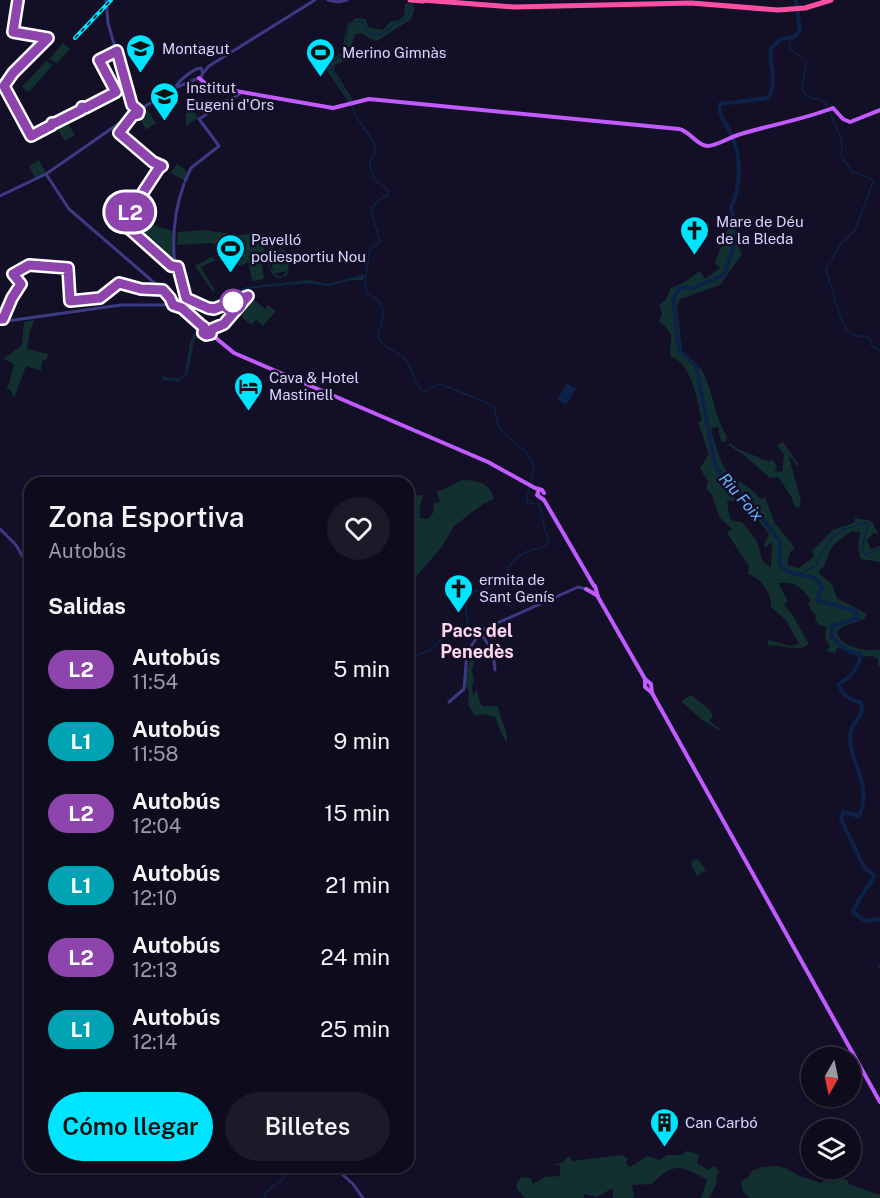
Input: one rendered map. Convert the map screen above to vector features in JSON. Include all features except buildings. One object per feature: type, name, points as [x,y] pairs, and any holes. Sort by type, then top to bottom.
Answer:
[{"type":"highway","points":[[410,0],[435,1]]},
{"type":"highway","points":[[422,0],[533,7],[685,2],[761,9],[802,8],[831,0]]},
{"type":"main road","points":[[200,76],[209,86],[333,108],[369,99],[679,129],[686,131],[705,146],[819,115],[829,109],[836,109],[843,119],[850,122],[880,110]]},
{"type":"main road","points":[[176,301],[204,327],[202,331],[204,334],[211,334],[237,354],[488,462],[541,493],[880,1102]]},
{"type":"street","points":[[105,0],[135,111]]},
{"type":"street","points":[[179,85],[200,76],[209,66],[315,0]]},
{"type":"street","points":[[328,0],[336,2],[347,0]]},
{"type":"street","points":[[0,196],[46,174],[135,111],[175,88],[196,69],[209,66]]},
{"type":"street","points":[[200,76],[201,68]]},
{"type":"street","points":[[194,72],[200,76]]},
{"type":"street","points":[[176,301],[177,272],[174,270],[174,242],[177,206],[191,168],[219,146],[199,118],[242,92]]},
{"type":"street","points":[[46,174],[67,207],[176,301]]},
{"type":"street","points":[[0,321],[121,305],[166,306],[176,301]]},
{"type":"street","points":[[0,529],[16,545],[24,559]]},
{"type":"street","points":[[448,702],[464,689],[467,652],[483,629],[578,587],[593,589]]},
{"type":"street","points":[[480,632],[495,656],[495,670]]},
{"type":"street","points":[[340,1173],[363,1198]]},
{"type":"green space","points":[[405,3],[413,4],[414,11],[411,19],[377,41],[361,33],[356,34],[347,59],[335,65],[334,70],[353,100],[348,102],[325,67],[326,63],[341,53],[348,24],[356,18],[366,19],[368,27],[383,30],[390,22],[404,16]]},
{"type":"green space","points":[[63,43],[70,49],[57,63],[49,59]]},
{"type":"green space","points":[[46,61],[53,65],[29,92],[22,87]]},
{"type":"green space","points":[[186,101],[198,118],[186,126]]},
{"type":"green space","points":[[148,110],[156,123],[146,130],[139,116]]},
{"type":"green space","points":[[65,119],[75,135],[65,141],[56,126]]},
{"type":"green space","points":[[39,160],[46,173],[35,178],[29,166]]},
{"type":"green space","points":[[177,164],[187,171],[184,180],[171,173]]},
{"type":"green space","points":[[732,217],[742,254],[720,285],[680,299],[677,308],[682,351],[696,363],[704,374],[719,420],[727,436],[726,442],[721,442],[718,427],[711,428],[721,461],[731,476],[751,489],[760,499],[765,497],[775,523],[795,548],[790,552],[787,565],[799,568],[814,557],[812,551],[833,530],[854,523],[855,518],[872,521],[878,534],[873,533],[867,541],[871,549],[880,546],[880,562],[861,559],[858,548],[860,532],[852,531],[833,545],[823,568],[819,570],[820,574],[832,584],[837,598],[867,614],[864,619],[842,627],[837,632],[841,640],[852,647],[880,650],[880,668],[878,659],[873,656],[858,657],[838,647],[835,653],[827,651],[830,646],[825,639],[826,627],[819,625],[815,619],[816,615],[808,603],[811,601],[804,592],[798,586],[789,583],[778,583],[788,601],[784,605],[792,614],[809,644],[794,648],[769,646],[767,642],[768,640],[791,646],[799,644],[786,620],[771,607],[770,596],[765,587],[748,574],[749,566],[727,533],[732,529],[720,518],[712,495],[706,488],[708,482],[700,468],[709,454],[698,422],[702,420],[695,393],[684,366],[670,356],[671,335],[659,322],[662,312],[659,305],[666,300],[670,289],[700,271],[705,279],[720,268],[715,263]],"holes":[[[734,486],[769,534],[764,545],[766,548],[772,543],[771,567],[763,561],[756,541],[742,522],[732,521],[727,500],[738,502],[728,489]]]},
{"type":"green space","points":[[143,219],[173,231],[173,265],[126,223],[138,225]]},
{"type":"green space","points":[[204,230],[237,235],[263,233],[270,239],[282,237],[285,243],[277,241],[271,243],[264,248],[266,255],[247,258],[261,257],[264,279],[252,281],[248,260],[247,263],[239,266],[232,256],[201,267],[215,291],[213,292],[195,266],[211,257],[216,260],[226,256],[215,244],[211,243],[177,245],[178,232]]},
{"type":"green space","points":[[275,244],[282,248],[275,245],[270,248],[269,252],[283,249],[287,256],[288,271],[287,275],[281,278],[277,278],[270,270],[267,258],[268,252],[269,247]],"holes":[[[269,252],[274,272],[269,261]],[[287,271],[282,277],[275,274]]]},
{"type":"green space","points":[[365,274],[363,280],[352,280],[327,286],[310,283],[251,288],[224,298],[209,308],[206,306],[222,296],[247,287],[307,280],[328,284]]},
{"type":"green space","points":[[254,300],[265,309],[268,305],[276,311],[263,326],[256,320],[251,325],[241,316]]},
{"type":"green space","points":[[34,320],[27,349],[48,354],[47,359],[42,361],[41,371],[26,366],[14,398],[6,387],[9,384],[14,364],[3,359],[22,345],[24,322]]},
{"type":"green space","points":[[197,327],[200,329],[194,343],[190,364],[184,377],[178,382],[162,379],[163,377],[180,379],[185,374],[190,343]]},
{"type":"green space","points":[[783,442],[799,465],[796,465],[789,457],[801,501],[799,508],[795,507],[791,496],[778,477],[770,478],[744,455],[728,445],[730,443],[738,449],[770,462],[771,459],[777,468],[774,471],[782,472],[784,454],[777,445]]},
{"type":"green space","points":[[462,480],[473,481],[487,486],[494,499],[483,504],[454,526],[441,548],[414,579],[414,496],[423,495],[420,518],[428,519],[433,513],[434,503],[440,502],[437,492]]},
{"type":"green space","points":[[471,658],[474,662],[473,696],[477,690],[482,706],[498,706],[507,742],[495,717],[483,714],[475,716],[468,704],[469,691],[465,685],[465,674]]},
{"type":"green space","points":[[691,695],[710,710],[713,716],[709,721],[719,730],[702,720],[681,701]]},
{"type":"green space","points":[[698,859],[706,870],[697,876],[691,865],[692,861]]},
{"type":"green space","points":[[687,1151],[699,1154],[697,1163],[708,1170],[714,1166],[720,1172],[717,1174],[716,1185],[709,1198],[701,1198],[707,1180],[691,1171],[678,1168],[666,1172],[652,1184],[632,1185],[634,1198],[613,1198],[611,1189],[597,1197],[584,1194],[584,1198],[525,1198],[516,1185],[521,1177],[530,1178],[533,1184],[545,1177],[560,1176],[560,1166],[554,1164],[562,1163],[569,1156],[572,1161],[621,1155],[628,1158],[626,1164],[630,1167],[648,1156],[659,1160],[667,1155],[680,1155]]},
{"type":"green space","points":[[777,1166],[801,1176],[801,1179],[819,1183],[829,1179],[847,1180],[849,1184],[880,1195],[880,1198],[750,1198],[743,1192],[741,1181],[752,1171],[762,1167]]},
{"type":"water","points":[[567,383],[576,389],[566,405],[557,400]]},
{"type":"waterway","name":"Riu Foix","points":[[796,0],[800,31],[794,37],[781,39],[771,48],[773,86],[768,98],[720,104],[722,117],[735,143],[739,172],[737,191],[731,208],[735,227],[734,242],[724,275],[693,288],[681,287],[673,298],[678,345],[681,352],[696,366],[716,468],[754,508],[780,542],[780,566],[792,573],[815,578],[822,587],[817,600],[855,611],[858,618],[832,626],[832,638],[850,652],[861,654],[854,672],[839,684],[847,696],[861,703],[862,712],[853,726],[850,738],[861,780],[863,804],[859,816],[843,812],[841,819],[864,867],[874,876],[853,912],[865,921],[880,919]]},
{"type":"waterway","points":[[411,3],[404,20],[381,34],[368,33],[362,21],[352,22],[348,27],[344,55],[331,62],[330,65],[358,119],[375,144],[375,153],[370,162],[371,172],[376,181],[388,190],[388,195],[377,201],[371,210],[380,242],[370,249],[365,282],[367,294],[375,298],[382,306],[383,317],[378,337],[383,344],[401,355],[407,362],[417,385],[423,392],[437,385],[443,385],[495,408],[499,427],[531,460],[533,471],[527,503],[539,504],[549,542],[542,548],[531,550],[518,557],[498,584],[470,594],[466,609],[470,629],[466,633],[450,628],[444,630],[435,646],[427,652],[414,656]]},
{"type":"waterway","points":[[792,37],[789,43],[791,50],[803,58]]},
{"type":"waterway","points":[[805,62],[803,88],[805,93],[825,104],[840,136],[841,155],[852,172],[870,178],[873,182],[855,230],[842,242],[832,259]]},
{"type":"waterway","points":[[830,261],[826,271],[843,324]]},
{"type":"waterway","points":[[202,323],[205,309],[208,306],[242,289],[302,282],[326,285],[365,275]]},
{"type":"waterway","points":[[844,326],[854,335],[868,336],[872,346],[880,351]]},
{"type":"waterway","points":[[163,377],[177,381],[186,375],[198,329]]},
{"type":"waterway","points":[[800,574],[817,565],[821,554],[835,535],[864,522],[868,525],[862,548],[865,555],[880,549]]},
{"type":"waterway","points":[[265,1198],[269,1190],[285,1177],[284,1173]]},
{"type":"railway","points":[[75,38],[111,0]]},
{"type":"bus line","name":"L2","points":[[0,319],[3,319],[21,284],[13,274],[29,265],[68,268],[70,301],[100,298],[119,283],[132,288],[163,290],[173,305],[182,308],[204,327],[202,331],[206,335],[211,334],[212,329],[224,324],[248,296],[219,309],[208,308],[189,300],[185,295],[179,268],[171,266],[123,223],[162,166],[153,162],[119,133],[132,116],[138,114],[139,111],[132,105],[117,51],[99,60],[116,92],[85,108],[82,107],[81,110],[52,123],[31,136],[4,82],[48,38],[13,32],[18,0]]},
{"type":"place","name":"Montagut","points":[[141,74]]},
{"type":"place","name":"Merino Gimnàs","points":[[321,78]]},
{"type":"place","name":"Institut Eugeni d'Ors","points":[[165,122]]},
{"type":"place","name":"Mare de Déu de la Bleda","points":[[695,256]]},
{"type":"place","name":"Pavelló poliesportiu Nou","points":[[230,274]]},
{"type":"place","name":"Cava & Hotel Mastinell","points":[[248,412]]},
{"type":"place","name":"ermita de Sant Genís","points":[[458,614]]},
{"type":"place","name":"Can Carbó","points":[[664,1148]]},
{"type":"district","name":"Pacs del Penedès","points":[[477,640]]}]
